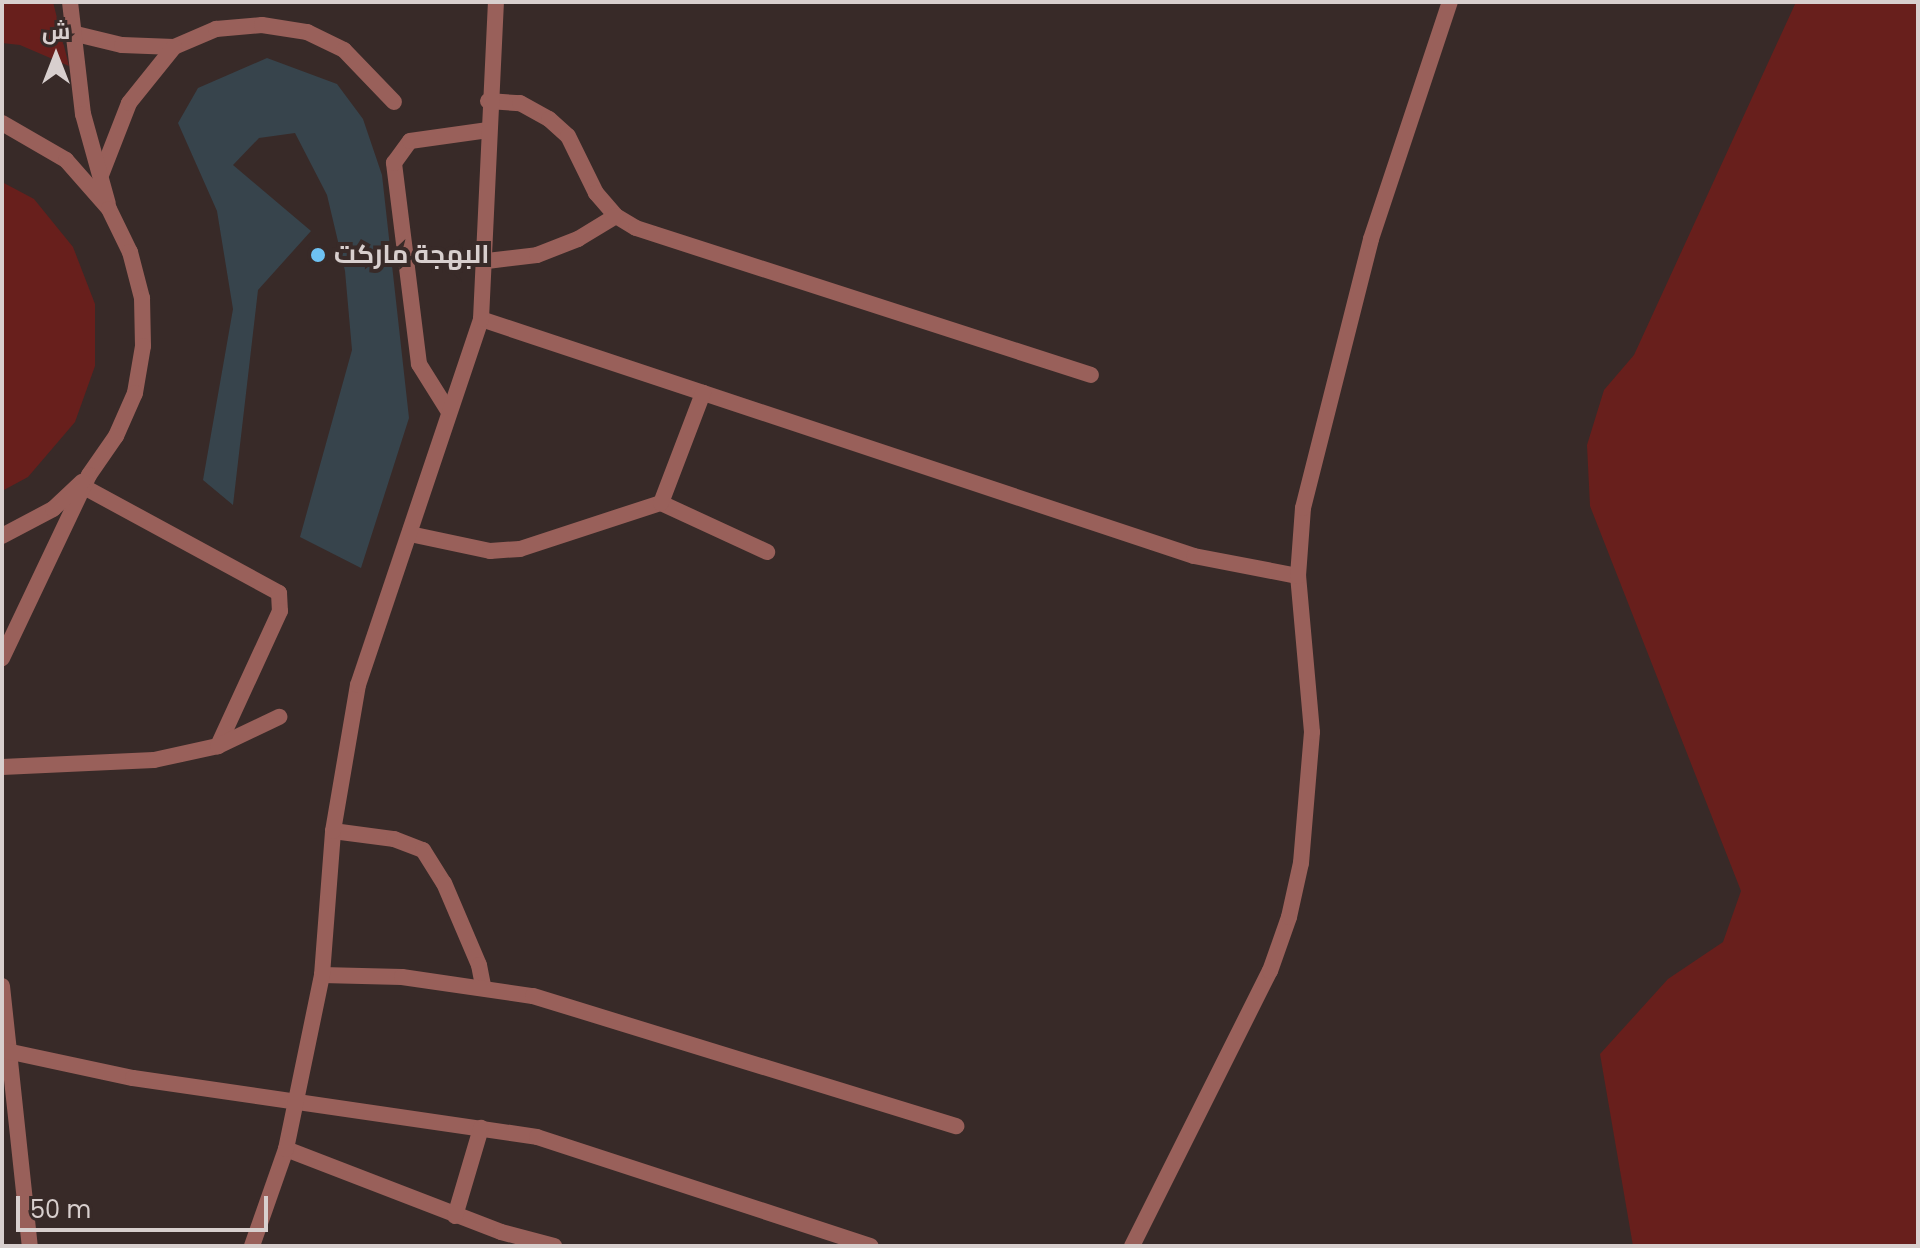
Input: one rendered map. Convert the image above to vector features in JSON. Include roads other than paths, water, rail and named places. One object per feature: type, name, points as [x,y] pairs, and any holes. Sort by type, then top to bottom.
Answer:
[{"type":"street","points":[[2,658],[86,481],[116,436],[135,393],[143,346],[142,298],[130,252],[109,209],[83,114],[70,2]]},
{"type":"street","points":[[252,1246],[286,1149],[322,975],[333,831],[358,685],[481,319],[487,261],[488,101],[496,2]]},
{"type":"street","points":[[1132,1246],[1270,971],[1289,917],[1301,863],[1312,732],[1298,576],[1303,508],[1339,353],[1407,122],[1450,2]]},
{"type":"street","points":[[72,33],[122,45],[174,47],[216,29],[262,25],[307,32],[344,50],[394,102]]},
{"type":"street","points":[[101,175],[113,133],[129,103],[174,47]]},
{"type":"street","points":[[488,101],[520,103],[568,136],[596,193],[616,216],[636,228],[1091,375]]},
{"type":"street","points":[[2,123],[66,160],[109,209]]},
{"type":"street","points":[[449,412],[419,364],[394,163],[410,141],[488,130]]},
{"type":"street","points":[[487,261],[537,255],[578,239],[616,216]]},
{"type":"street","points":[[481,319],[1194,556],[1298,576]]},
{"type":"street","points":[[661,503],[703,393]]},
{"type":"street","points":[[2,536],[53,509],[86,481]]},
{"type":"street","points":[[86,481],[279,593],[280,611],[218,746]]},
{"type":"street","points":[[410,534],[490,551],[520,549],[661,503],[767,552]]},
{"type":"street","points":[[2,767],[154,760],[218,746],[279,717]]},
{"type":"street","points":[[333,831],[394,839],[423,850],[444,883],[479,965],[483,985]]},
{"type":"street","points":[[322,975],[483,985],[587,1010],[956,1126]]},
{"type":"street","points":[[2,986],[5,1051],[30,1246]]},
{"type":"street","points":[[5,1051],[295,1103],[481,1128],[603,1155],[871,1246]]},
{"type":"street","points":[[455,1216],[481,1128]]},
{"type":"street","points":[[286,1149],[455,1216],[554,1246]]},
{"type":"place","name":"البهجة ماركت","points":[[318,255]]}]
